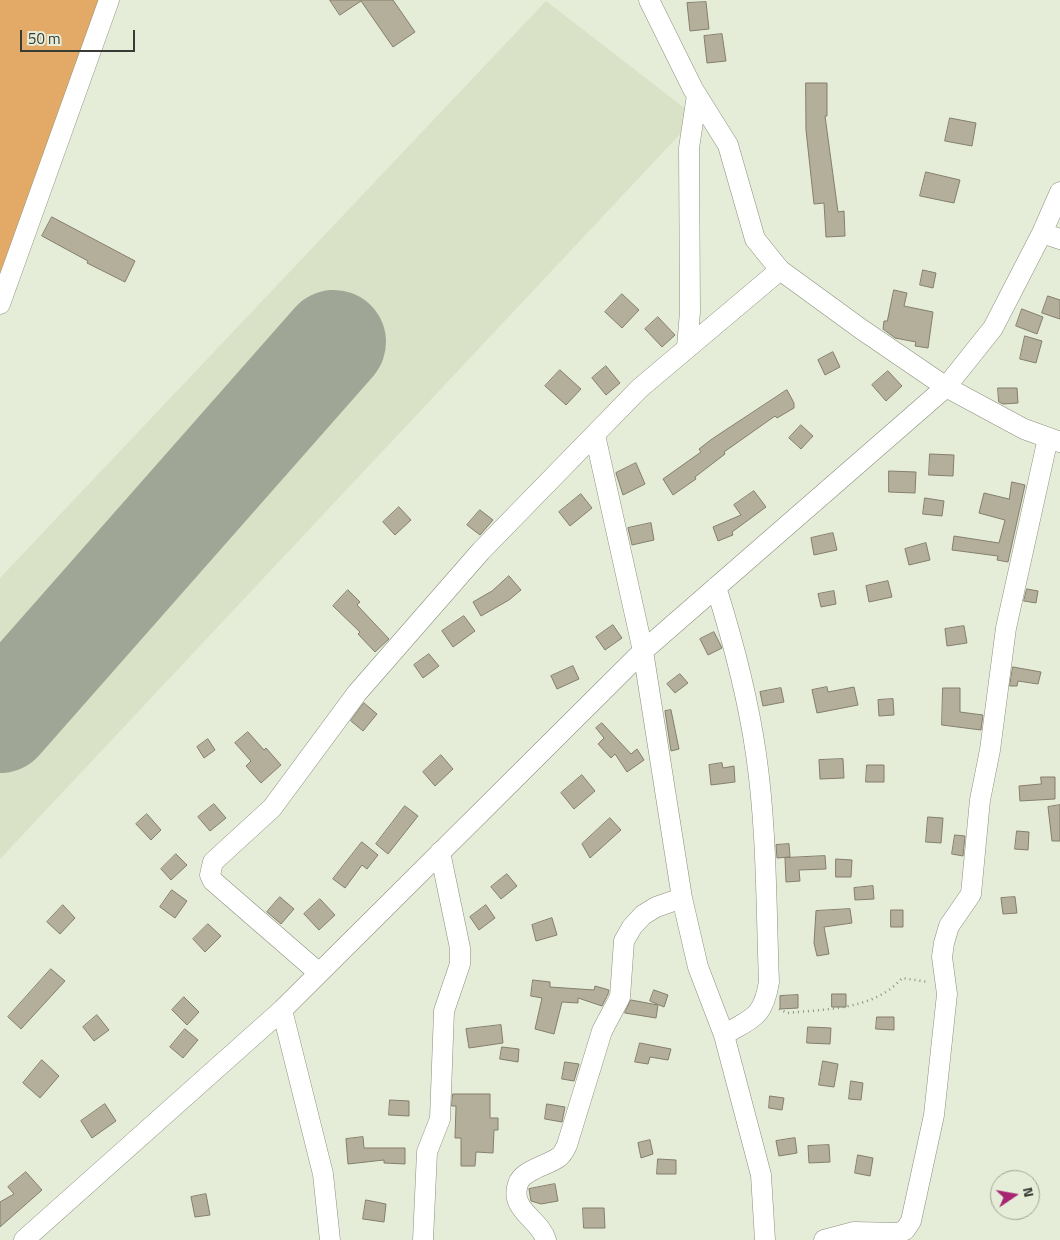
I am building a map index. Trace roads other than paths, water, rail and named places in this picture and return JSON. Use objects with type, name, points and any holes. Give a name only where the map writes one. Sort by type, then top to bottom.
[{"type":"street","points":[[0,304],[109,0]]},
{"type":"street","points":[[650,0],[697,95],[728,145],[755,239],[780,270],[861,329],[946,387],[1024,428],[1054,440],[1006,628],[990,750],[980,800],[971,894],[949,926],[944,944],[942,957],[946,986],[934,1114],[911,1221],[905,1230],[898,1233],[854,1232],[824,1240]]},
{"type":"street","points":[[686,347],[690,303],[689,148],[697,95]]},
{"type":"street","points":[[24,1240],[46,1231],[282,1010],[643,651],[946,387],[993,328],[1051,236],[1060,192]]},
{"type":"street","points":[[319,972],[213,881],[210,875],[213,862],[272,808],[304,762],[357,693],[481,551],[640,388],[686,347],[780,270]]},
{"type":"street","points":[[595,435],[643,651],[682,898],[698,967],[724,1035],[761,1175],[765,1240]]},
{"type":"street","points":[[716,587],[728,623],[756,753],[762,807],[769,982],[766,1000],[759,1013],[724,1035]]},
{"type":"street","points":[[423,1240],[427,1152],[440,1119],[444,1011],[460,964],[460,948],[440,852]]},
{"type":"street","points":[[546,1240],[536,1225],[521,1210],[516,1196],[518,1184],[524,1175],[561,1156],[567,1145],[602,1030],[620,997],[624,941],[632,927],[643,914],[656,907],[682,898]]},
{"type":"street","points":[[282,1010],[324,1174],[330,1240]]}]
